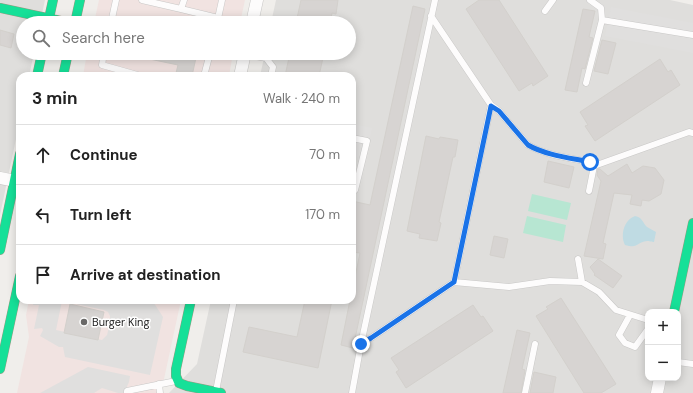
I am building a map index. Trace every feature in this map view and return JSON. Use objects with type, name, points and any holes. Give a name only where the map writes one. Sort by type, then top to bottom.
[{"type":"main road","points":[[50,16],[53,0]]},
{"type":"main road","points":[[77,16],[80,0]]},
{"type":"main road","points":[[0,8],[30,16]]},
{"type":"main road","points":[[38,72],[40,60]]},
{"type":"main road","points":[[64,72],[66,60]]},
{"type":"main road","points":[[0,250],[16,186]]},
{"type":"main road","points":[[675,309],[693,223]]},
{"type":"main road","points":[[0,369],[2,344],[16,291]]},
{"type":"main road","points":[[190,304],[176,369],[176,376],[178,382],[187,386],[218,393]]},
{"type":"street","points":[[254,16],[257,0]]},
{"type":"street","points":[[241,72],[242,60]]},
{"type":"street","points":[[0,178],[16,182]]},
{"type":"street","points":[[657,393],[659,381]]},
{"type":"lane","points":[[113,16],[116,0]]},
{"type":"lane","points":[[142,0],[205,16]]},
{"type":"lane","points":[[181,9],[184,0]]},
{"type":"lane","points":[[219,16],[222,0]]},
{"type":"lane","points":[[352,393],[361,344],[435,0]]},
{"type":"lane","points":[[545,11],[552,0]]},
{"type":"lane","points":[[586,83],[602,20],[601,8],[590,0]]},
{"type":"lane","points":[[431,16],[491,106],[499,111],[528,145],[542,151],[590,162],[594,166]]},
{"type":"lane","points":[[602,20],[693,35]]},
{"type":"lane","points":[[103,60],[102,65],[127,72]]},
{"type":"lane","points":[[205,72],[208,60]]},
{"type":"lane","points":[[268,60],[273,67],[272,72]]},
{"type":"lane","points":[[454,282],[491,106]]},
{"type":"lane","points":[[594,166],[689,132],[693,133]]},
{"type":"lane","points":[[356,139],[367,141],[356,186]]},
{"type":"lane","points":[[589,191],[594,166]]},
{"type":"lane","points":[[578,259],[582,282]]},
{"type":"lane","points":[[361,344],[454,282],[509,287],[550,281],[582,282],[599,292],[616,310],[645,319]]},
{"type":"lane","points":[[218,393],[233,304]]},
{"type":"lane","points":[[630,314],[619,335],[625,343],[635,347],[645,333]]},
{"type":"lane","points":[[525,393],[535,344]]},
{"type":"lane","points":[[681,362],[693,364]]},
{"type":"lane","points":[[127,392],[159,384],[178,382]]},
{"type":"lane","points":[[159,384],[160,393]]},
{"type":"shaded area","points":[[0,0],[45,0],[42,16],[16,16],[16,60],[32,60],[30,72],[16,72],[16,139],[0,215]]},
{"type":"shaded area","points":[[99,0],[245,0],[242,16],[96,16]]},
{"type":"shaded area","points":[[276,0],[670,0],[693,5],[693,393],[169,393],[197,364],[210,304],[356,304],[356,72],[261,72],[263,60],[356,60],[356,16],[273,16]]},
{"type":"shaded area","points":[[611,7],[693,23],[693,53],[605,36]]},
{"type":"shaded area","points":[[86,60],[232,60],[230,72],[84,72]]},
{"type":"shaded area","points":[[356,125],[372,128],[366,159],[356,157]]},
{"type":"shaded area","points":[[28,304],[180,304],[161,393],[17,393],[29,337],[26,315]]},
{"type":"shaded area","points":[[61,304],[56,330],[102,340],[107,335],[110,323],[110,316],[108,312],[76,304],[155,304],[163,317],[150,375],[65,357],[63,347],[59,347],[40,336],[43,330],[42,328],[34,329],[39,305],[33,305]]},
{"type":"shaded area","points":[[88,367],[130,376],[124,393],[118,393],[102,388],[94,393],[40,393]]},
{"type":"green space","points":[[532,194],[571,203],[567,220],[528,211]]},
{"type":"green space","points":[[527,216],[566,225],[563,242],[523,233]]},
{"type":"water","points":[[635,216],[641,219],[647,227],[656,232],[654,242],[647,241],[635,246],[625,245],[623,237],[624,228],[628,221]]},
{"type":"building","points":[[301,0],[338,0],[336,14],[332,13],[331,16],[298,16]]},
{"type":"building","points":[[479,0],[499,0],[548,76],[533,86],[532,83],[519,91],[466,9]]},
{"type":"building","points":[[413,6],[425,9],[353,348],[341,345],[349,304],[356,304],[356,272],[360,253],[356,252],[356,202],[370,205]]},
{"type":"building","points":[[583,9],[595,11],[589,37],[593,38],[585,69],[582,68],[577,92],[565,90]]},
{"type":"building","points":[[0,30],[14,34],[11,48],[0,45]]},
{"type":"building","points":[[602,40],[616,43],[608,74],[594,71]]},
{"type":"building","points":[[660,59],[668,72],[671,70],[680,85],[595,141],[585,126],[588,125],[580,112]]},
{"type":"building","points":[[154,60],[195,60],[193,72],[176,72],[178,65]]},
{"type":"building","points":[[288,60],[322,60],[320,72],[286,72]]},
{"type":"building","points":[[426,136],[439,139],[440,137],[458,140],[439,222],[441,223],[437,241],[419,238],[420,234],[407,231]]},
{"type":"building","points":[[548,161],[574,167],[569,188],[544,182]]},
{"type":"building","points":[[627,164],[632,173],[643,166],[655,168],[664,180],[661,194],[649,201],[642,200],[641,206],[630,204],[632,195],[614,193],[603,243],[606,244],[603,259],[584,256],[601,181],[597,175],[598,169],[608,176]]},
{"type":"building","points":[[494,236],[508,239],[504,258],[490,255]]},
{"type":"building","points":[[598,259],[622,276],[613,288],[594,275],[595,274],[590,267]]},
{"type":"building","points":[[561,298],[616,384],[601,393],[584,393],[536,316],[548,309],[546,307]]},
{"type":"building","name":"Burger King","points":[[70,304],[104,312],[98,340],[64,333]]},
{"type":"building","points":[[304,304],[331,304],[318,368],[243,352],[249,327],[297,337]]},
{"type":"building","points":[[473,305],[481,317],[483,316],[493,331],[406,388],[396,372],[399,370],[391,358]]},
{"type":"building","points":[[517,330],[530,333],[522,369],[525,370],[521,393],[503,393]]},
{"type":"building","points":[[534,372],[556,377],[553,393],[530,393]]},
{"type":"traffic: fast","points":[[50,16],[53,0]]},
{"type":"traffic: fast","points":[[77,16],[80,0]]},
{"type":"traffic: fast","points":[[0,8],[37,16]]},
{"type":"traffic: fast","points":[[38,72],[40,60]]},
{"type":"traffic: fast","points":[[64,72],[66,60]]},
{"type":"traffic: fast","points":[[0,250],[16,173]]},
{"type":"traffic: fast","points":[[675,309],[693,223]]},
{"type":"traffic: fast","points":[[0,369],[16,295]]},
{"type":"traffic: fast","points":[[190,304],[176,369],[176,376],[179,383],[221,393]]},
{"type":"place","name":"Burger King","points":[[84,322]]},
{"type":"route","points":[[361,344],[454,282],[491,106],[499,111],[528,145],[542,151],[590,162]]}]
